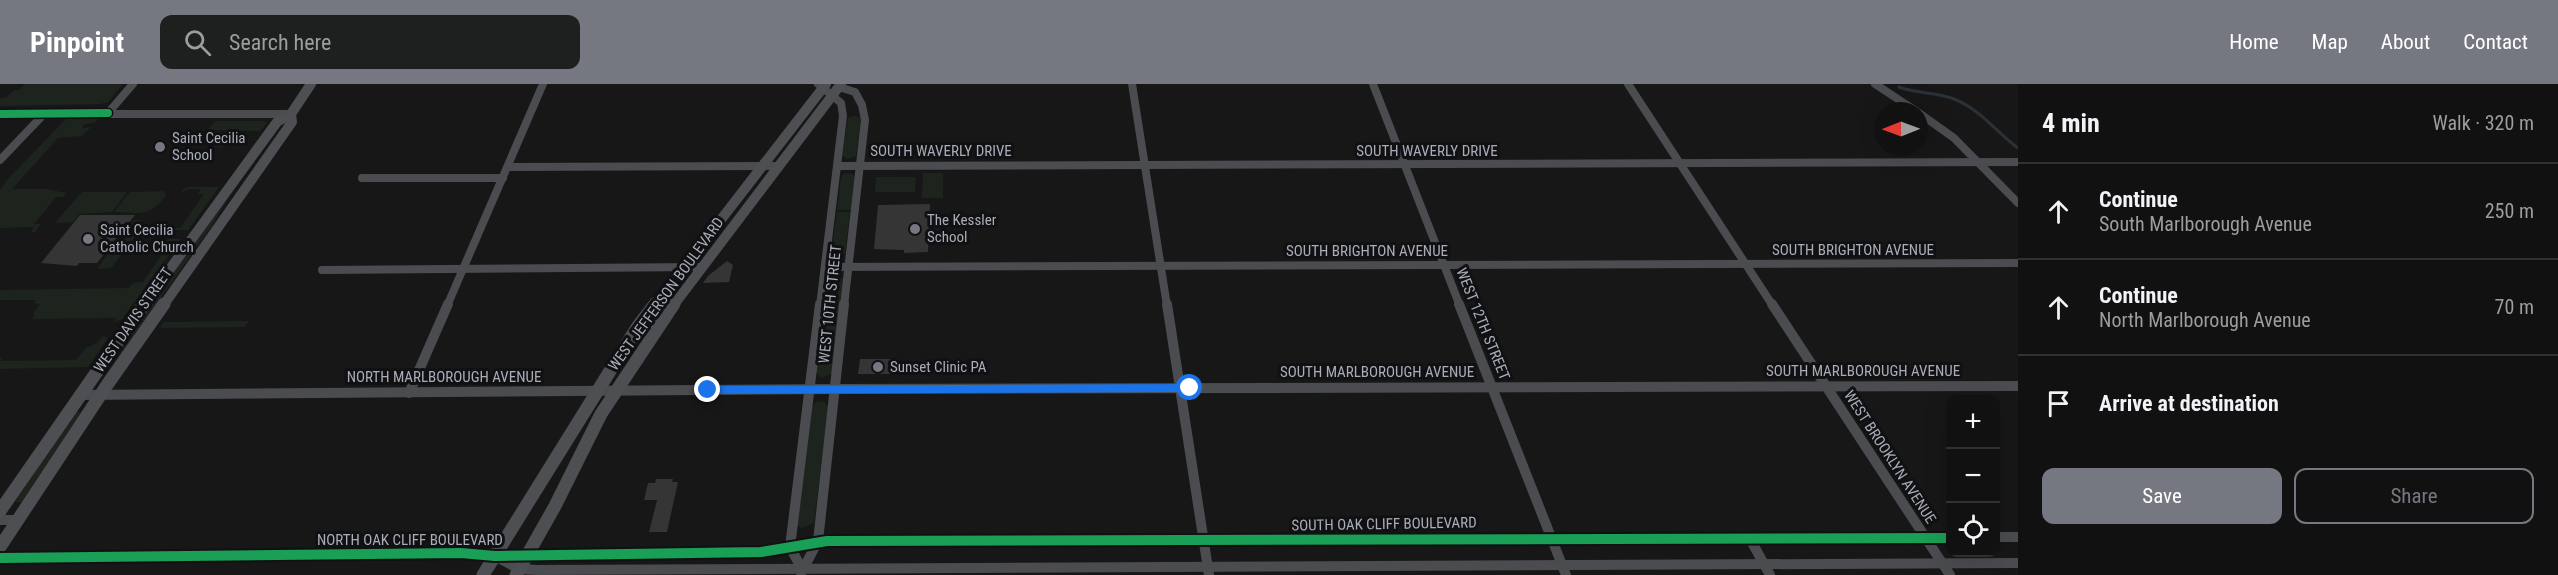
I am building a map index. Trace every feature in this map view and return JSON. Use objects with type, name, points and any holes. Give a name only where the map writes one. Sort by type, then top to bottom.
[{"type":"main road","name":"WEST DAVIS STREET","points":[[0,511],[79,395],[270,132],[277,123],[291,114],[311,84]]},
{"type":"main road","name":"WEST JEFFERSON BOULEVARD","points":[[483,575],[638,326],[761,166],[830,87]]},
{"type":"main road","name":"WEST JEFFERSON BOULEVARD","points":[[518,572],[561,494],[583,443],[616,391],[665,315],[777,166],[830,87]]},
{"type":"main road","name":"WEST DAVIS STREET","points":[[0,548],[100,395],[292,122],[291,114]]},
{"type":"street","points":[[108,113],[133,84]]},
{"type":"street","points":[[409,393],[543,84]]},
{"type":"street","points":[[1132,84],[1208,571]]},
{"type":"street","name":"WEST 12TH STREET","points":[[1373,84],[1564,570]]},
{"type":"street","name":"WEST BROOKLYN AVENUE","points":[[1628,84],[1950,575]]},
{"type":"street","points":[[1875,84],[1903,102]]},
{"type":"street","name":"WEST 10TH STREET","points":[[801,572],[818,541],[865,120],[862,105],[855,92],[830,87]]},
{"type":"street","name":"WEST 10TH STREET","points":[[790,547],[843,107],[830,87]]},
{"type":"street","points":[[0,160],[45,113]]},
{"type":"street","points":[[0,114],[291,114]]},
{"type":"street","points":[[1928,119],[1954,138],[2018,203]]},
{"type":"street","name":"SOUTH WAVERLY DRIVE","points":[[837,166],[2018,162]]},
{"type":"street","points":[[508,166],[777,166]]},
{"type":"street","points":[[362,178],[503,177]]},
{"type":"street","name":"SOUTH BRIGHTON AVENUE","points":[[825,267],[2018,264]]},
{"type":"street","points":[[322,270],[701,267]]},
{"type":"street","name":"SOUTH MARLBOROUGH AVENUE","points":[[808,390],[2018,386]]},
{"type":"street","name":"NORTH MARLBOROUGH AVENUE","points":[[79,395],[808,390]]},
{"type":"street","points":[[0,520],[18,520]]},
{"type":"street","name":"SOUTH OAK CLIFF BOULEVARD","points":[[818,541],[1203,541],[1551,537],[1946,538]]},
{"type":"street","points":[[1749,537],[1770,575]]},
{"type":"street","points":[[2000,537],[2018,537]]},
{"type":"street","name":"NORTH OAK CLIFF BOULEVARD","points":[[0,558],[461,553],[495,556],[761,552],[818,541]]},
{"type":"street","points":[[790,547],[801,572],[1564,570],[1764,564],[2018,563]]},
{"type":"street","name":"NORTH OAK CLIFF BOULEVARD","points":[[495,556],[518,572],[801,572]]},
{"type":"shaded area","points":[[25,84],[123,84],[108,102],[100,104],[0,106],[0,98],[6,98]]},
{"type":"shaded area","points":[[860,117],[861,120],[856,156],[847,159],[842,155],[848,118]]},
{"type":"shaded area","points":[[98,118],[96,122],[83,125],[83,128],[91,127],[82,136],[58,138],[12,189],[47,189],[66,193],[64,197],[56,197],[34,224],[41,224],[35,232],[31,232],[34,227],[0,228],[0,190],[7,180],[66,119]]},
{"type":"shaded area","points":[[215,121],[264,121],[267,123],[260,131],[214,130],[211,134],[246,133],[235,147],[231,146],[233,142],[228,142],[222,147],[213,147],[218,140],[200,139]]},
{"type":"shaded area","points":[[845,173],[855,177],[851,210],[837,210],[841,177]]},
{"type":"shaded area","points":[[923,173],[943,173],[943,198],[922,198]]},
{"type":"shaded area","points":[[876,177],[916,177],[915,192],[875,192]]},
{"type":"shaded area","points":[[219,187],[188,230],[173,230],[181,227],[204,194],[198,194],[201,189],[187,189],[181,194],[183,189]]},
{"type":"shaded area","points":[[163,191],[166,195],[160,203],[148,211],[114,212],[130,192]]},
{"type":"shaded area","points":[[82,192],[127,192],[112,212],[79,214],[73,222],[55,223]]},
{"type":"shaded area","points":[[232,192],[211,227],[103,379],[129,340],[136,324]]},
{"type":"shaded area","points":[[837,212],[850,212],[845,253],[838,258],[831,253]]},
{"type":"shaded area","points":[[134,220],[142,220],[139,225],[141,229],[111,268],[97,269]]},
{"type":"shaded area","points":[[169,239],[181,239],[122,319],[113,322],[116,318],[35,319],[33,321],[34,312],[40,304],[34,303],[36,300],[0,300],[0,290],[129,288],[133,283],[143,282],[170,243],[163,242]]},
{"type":"shaded area","points":[[833,276],[843,279],[832,374],[821,378],[816,373],[828,280]]},
{"type":"shaded area","points":[[249,321],[245,327],[160,328],[164,322]]},
{"type":"shaded area","points":[[103,336],[108,338],[88,367],[0,369],[0,358],[2,358],[1,361],[76,360],[86,348],[97,343]]},
{"type":"shaded area","points":[[817,401],[825,402],[828,408],[814,523],[802,528],[797,525],[811,407]]},
{"type":"shaded area","points":[[75,412],[81,412],[22,502],[15,502]]},
{"type":"building","name":"The Kessler School","points":[[930,204],[928,252],[904,253],[904,250],[874,249],[878,205]]},
{"type":"building","name":"Saint Cecilia Catholic Church","points":[[80,215],[135,215],[97,263],[79,263],[77,266],[41,263]]},
{"type":"building","points":[[727,261],[733,265],[729,282],[703,283],[708,276]]},
{"type":"building","name":"Sunset Clinic PA","points":[[860,359],[898,359],[896,374],[858,374]]},
{"type":"building","points":[[656,479],[673,479],[672,482],[678,482],[667,532],[649,532],[657,500],[644,500],[648,483],[655,483]]},
{"type":"waterway","points":[[1899,87],[1947,97],[1963,103],[2018,148]]},
{"type":"cycle path","points":[[0,114],[108,113]]},
{"type":"cycle path","points":[[0,558],[461,553],[495,556],[761,552],[827,541],[1946,538]]},
{"type":"place","name":"Saint Cecilia School","points":[[160,147]]},
{"type":"place","name":"The Kessler School","points":[[915,229]]},
{"type":"place","name":"Saint Cecilia Catholic Church","points":[[88,239]]},
{"type":"place","name":"Sunset Clinic PA","points":[[878,367]]},
{"type":"route","points":[[708,390],[1190,388]]}]
